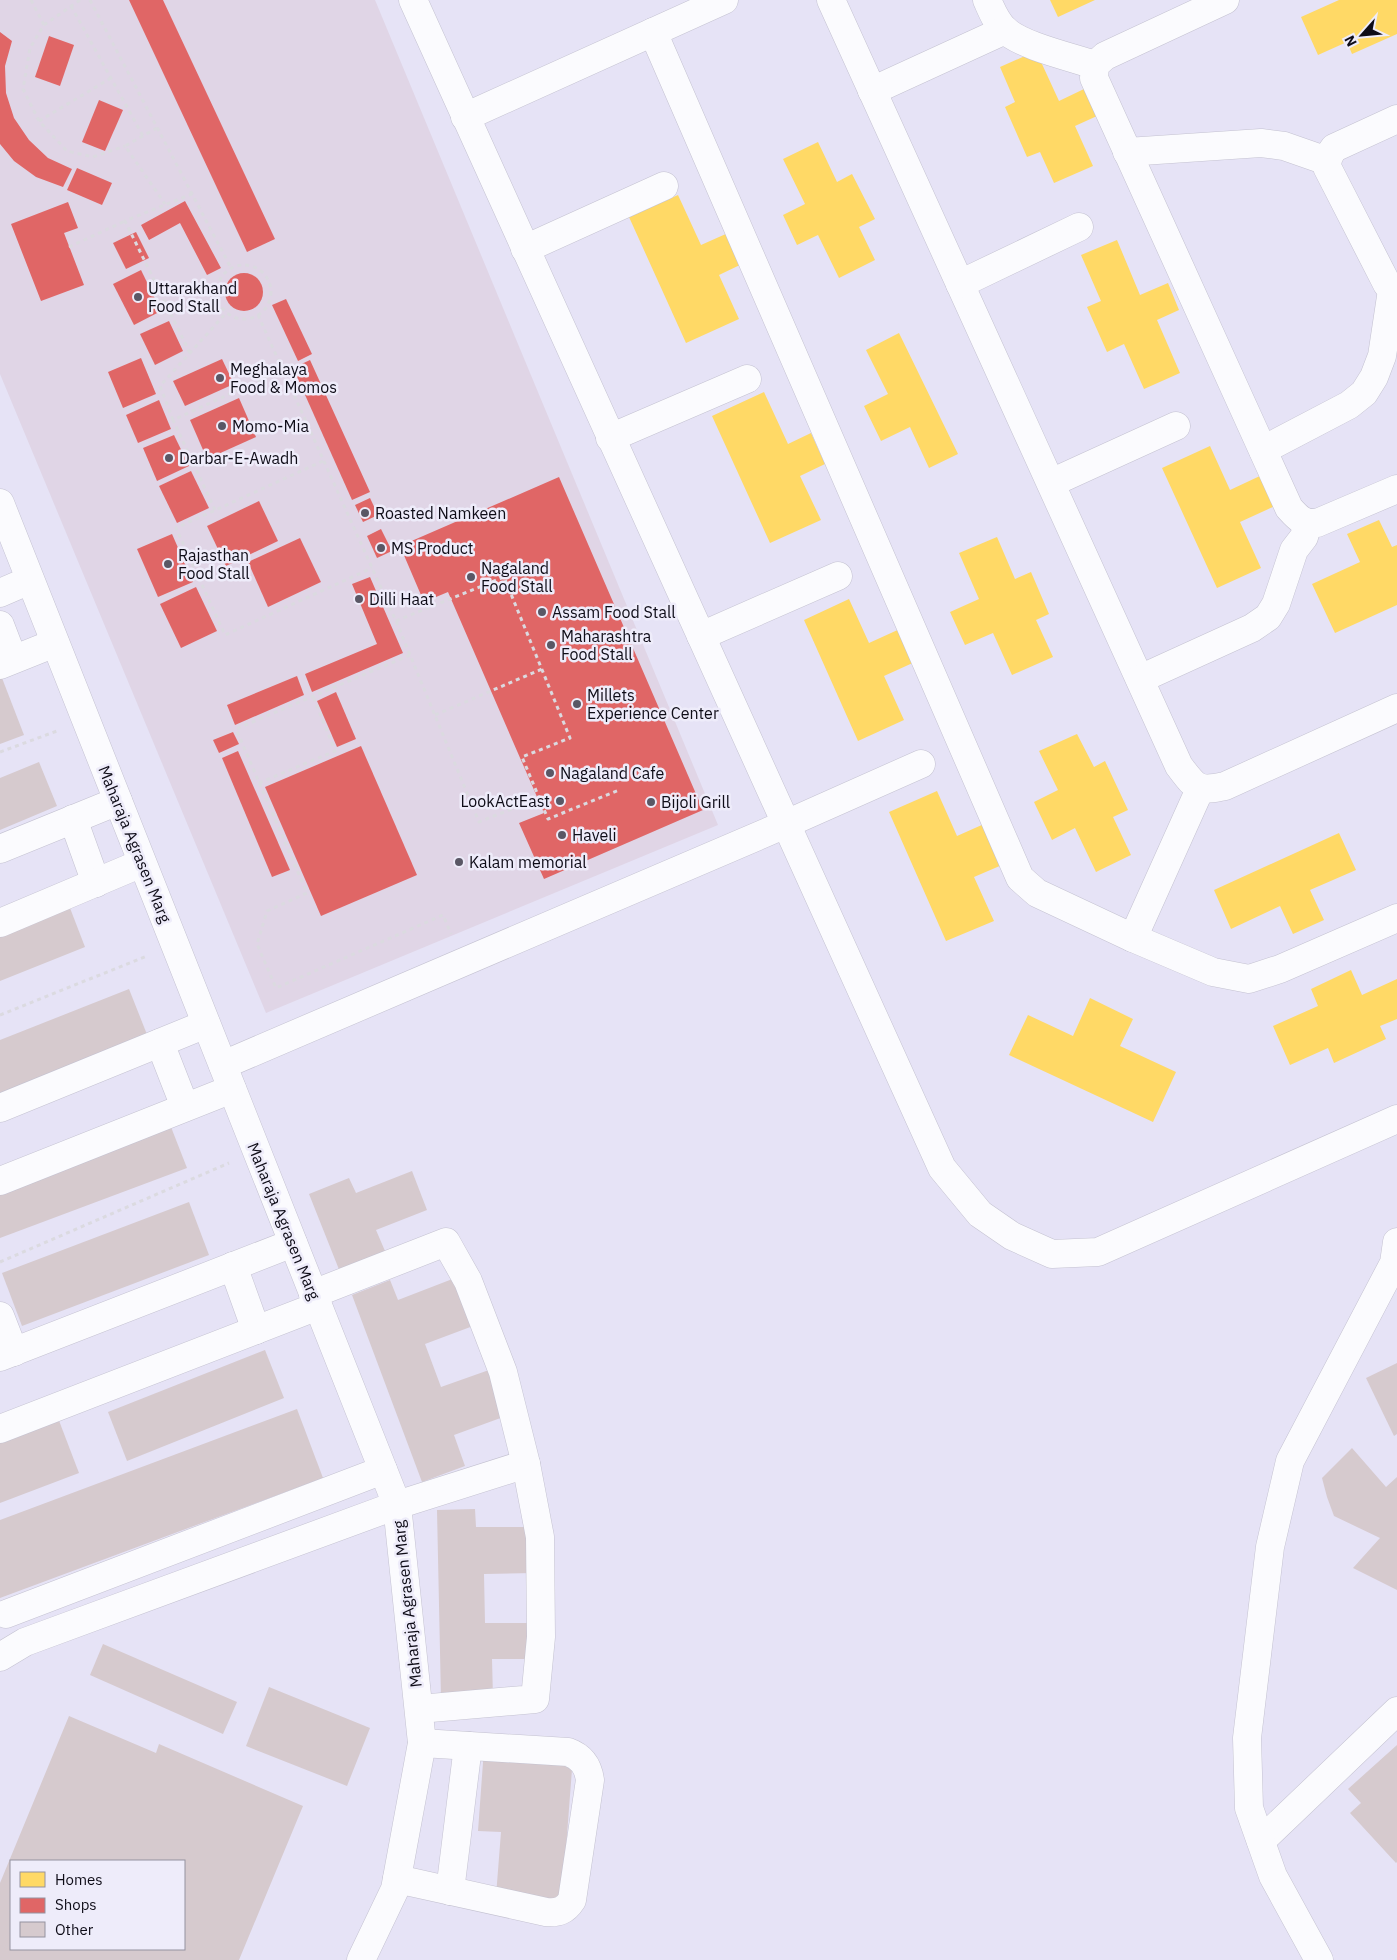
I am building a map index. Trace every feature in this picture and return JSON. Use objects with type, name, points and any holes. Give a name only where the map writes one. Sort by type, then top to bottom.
[{"type":"street","points":[[413,0],[942,1168],[980,1214],[1012,1236],[1052,1254],[1098,1252],[1397,1120]]},
{"type":"street","points":[[831,0],[1140,680],[1180,766],[1189,779],[1200,789],[1225,786],[1397,708]]},
{"type":"street","points":[[987,0],[994,17],[1005,30],[1021,41],[1095,65]]},
{"type":"street","points":[[1225,0],[1105,56],[1095,65],[1094,78],[1289,508],[1299,520],[1308,524],[1326,520],[1397,489]]},
{"type":"street","points":[[465,117],[716,2]]},
{"type":"street","points":[[872,91],[1005,30]]},
{"type":"street","points":[[653,32],[1020,878],[1037,893],[1133,938],[1213,972],[1248,979],[1280,969],[1397,918]]},
{"type":"street","points":[[1263,450],[1349,405],[1364,393],[1374,377],[1382,356],[1394,291],[1328,167],[1327,161],[1334,148],[1397,120]]},
{"type":"street","points":[[1127,152],[1261,144],[1284,146],[1327,161]]},
{"type":"street","points":[[525,249],[664,186]]},
{"type":"street","points":[[960,284],[1080,227]]},
{"type":"street","points":[[610,438],[747,379]]},
{"type":"street","points":[[1051,483],[1176,426]]},
{"type":"street","name":"Maharaja Agrasen Marg","points":[[0,503],[397,1505],[422,1743],[395,1889],[361,1960]]},
{"type":"street","points":[[1140,680],[1252,628],[1268,617],[1276,604],[1294,550],[1304,537],[1308,524]]},
{"type":"street","points":[[701,636],[838,576]]},
{"type":"street","points":[[0,593],[30,580]]},
{"type":"street","points":[[0,625],[6,662],[55,643]]},
{"type":"street","points":[[0,1181],[185,1107],[227,1077],[463,962],[786,824],[921,764]]},
{"type":"street","points":[[1133,938],[1200,789]]},
{"type":"street","points":[[0,849],[118,801]]},
{"type":"street","points":[[73,819],[96,883]]},
{"type":"street","points":[[0,923],[142,863]]},
{"type":"street","points":[[0,1108],[206,1024]]},
{"type":"street","points":[[160,1043],[185,1107]]},
{"type":"street","points":[[0,1429],[256,1330],[316,1300],[446,1242],[468,1281],[503,1372],[526,1464],[540,1537],[541,1638],[535,1699],[418,1709]]},
{"type":"street","points":[[0,1316],[7,1355],[293,1243]]},
{"type":"street","points":[[1319,1960],[1273,1876],[1249,1808],[1247,1738],[1270,1547],[1290,1461],[1396,1258]]},
{"type":"street","points":[[233,1266],[256,1330]]},
{"type":"street","points":[[0,1657],[25,1642],[397,1505],[526,1464]]},
{"type":"street","points":[[6,1614],[383,1470]]},
{"type":"street","points":[[1261,1841],[1397,1711]]},
{"type":"street","points":[[397,1879],[546,1912],[557,1913],[563,1910],[572,1900],[590,1780],[586,1765],[578,1756],[568,1752],[422,1743]]},
{"type":"street","points":[[450,1890],[468,1746]]},
{"type":"path","points":[[31,0],[44,25]]},
{"type":"path","points":[[80,0],[44,25],[30,48],[23,89],[39,121],[67,152],[93,157],[125,146],[157,128]]},
{"type":"path","points":[[90,0],[231,268]]},
{"type":"path","points":[[71,6],[143,136]]},
{"type":"path","points":[[39,121],[111,78]]},
{"type":"path","points":[[125,146],[165,204]]},
{"type":"path","points":[[69,247],[125,221],[192,194]]},
{"type":"path","points":[[125,221],[190,353]]},
{"type":"path","points":[[240,265],[258,268],[265,275],[271,292],[270,301],[265,309],[258,315],[250,318],[242,318],[227,312],[220,304],[217,294],[218,284],[223,274],[231,268],[240,265]]},
{"type":"path","points":[[215,510],[173,420],[160,386],[227,312]]},
{"type":"path","points":[[258,315],[396,622],[479,822],[539,798]]},
{"type":"path","points":[[173,420],[282,370]]},
{"type":"path","points":[[323,461],[176,528],[225,634],[372,568]]},
{"type":"path","points":[[396,622],[504,577],[570,738],[522,758],[548,819],[619,790]]},
{"type":"path","points":[[410,655],[236,729],[307,893],[267,911],[257,944],[276,988],[443,915],[463,962]]},
{"type":"path","points":[[435,715],[542,669]]},
{"type":"path","points":[[259,783],[335,751],[313,696]]},
{"type":"path","points":[[0,752],[64,728]]},
{"type":"path","points":[[0,1015],[155,953]]},
{"type":"path","points":[[0,1262],[234,1160]]},
{"type":"shaded area","name":"Dilli Haat","points":[[0,0],[375,0],[718,825],[266,1013],[0,374]]},
{"type":"building: Homes","points":[[1050,0],[1095,0],[1058,17]]},
{"type":"building: Homes","points":[[1339,0],[1397,0],[1397,34],[1352,54],[1347,42],[1318,55],[1301,17]]},
{"type":"building: Homes","points":[[1036,51],[1059,101],[1084,89],[1097,116],[1075,126],[1093,166],[1054,183],[1040,152],[1027,157],[1005,107],[1015,102],[1000,67]]},
{"type":"building: Homes","points":[[818,142],[837,182],[852,174],[875,219],[859,227],[875,260],[839,278],[818,235],[797,245],[783,215],[805,204],[783,159]]},
{"type":"building: Homes","points":[[678,195],[701,245],[728,233],[742,264],[719,275],[739,319],[686,343],[629,217]]},
{"type":"building: Homes","points":[[1117,240],[1140,295],[1168,283],[1179,310],[1157,320],[1180,373],[1144,389],[1124,344],[1107,352],[1087,307],[1101,301],[1081,255]]},
{"type":"building: Homes","points":[[899,333],[958,454],[929,468],[910,427],[881,441],[864,406],[888,394],[866,350]]},
{"type":"building: Homes","points":[[764,392],[788,444],[811,433],[825,464],[800,476],[821,520],[770,543],[712,416]]},
{"type":"building: Homes","points":[[1210,446],[1230,490],[1262,475],[1275,506],[1240,522],[1261,568],[1217,588],[1162,468]]},
{"type":"building: Homes","points":[[1379,520],[1392,547],[1397,545],[1397,605],[1335,633],[1312,584],[1360,562],[1347,534]]},
{"type":"building: Homes","points":[[997,537],[1015,579],[1031,572],[1049,614],[1036,620],[1053,657],[1012,675],[993,633],[965,645],[950,612],[979,599],[959,553]]},
{"type":"building: Homes","points":[[849,599],[869,643],[902,628],[917,661],[884,676],[904,720],[858,741],[804,620]]},
{"type":"building: Homes","points":[[1077,734],[1094,767],[1105,761],[1128,810],[1113,817],[1131,855],[1096,872],[1075,828],[1052,840],[1034,802],[1058,790],[1039,751]]},
{"type":"building: Homes","points":[[937,791],[957,836],[984,824],[1002,865],[974,877],[994,921],[946,941],[889,812]]},
{"type":"building: Homes","points":[[1339,833],[1356,870],[1310,890],[1324,920],[1293,934],[1280,906],[1231,929],[1214,890]]},
{"type":"building: Homes","points":[[1351,970],[1362,995],[1397,979],[1397,1019],[1380,1026],[1386,1039],[1334,1063],[1328,1048],[1290,1065],[1273,1026],[1318,1006],[1311,989]]},
{"type":"building: Homes","points":[[1090,998],[1133,1019],[1120,1046],[1176,1072],[1153,1122],[1009,1055],[1028,1015],[1073,1036]]},
{"type":"building: Shops","points":[[129,0],[163,0],[275,239],[247,252]]},
{"type":"building: Shops","points":[[0,32],[12,41],[5,66],[6,93],[14,118],[29,140],[48,158],[72,169],[63,187],[36,177],[14,161],[0,144]]},
{"type":"building: Shops","points":[[49,36],[74,45],[60,86],[35,77]]},
{"type":"building: Shops","points":[[99,100],[123,110],[105,151],[82,142]]},
{"type":"building: Shops","points":[[77,168],[112,183],[102,205],[67,190]]},
{"type":"building: Shops","points":[[185,201],[221,268],[207,275],[180,223],[149,240],[141,225]]},
{"type":"building: Shops","points":[[68,202],[78,228],[64,233],[84,285],[41,301],[11,224]]},
{"type":"building: Shops","points":[[136,232],[149,258],[126,269],[113,243]]},
{"type":"building: Shops","points":[[141,270],[161,311],[134,325],[113,284]]},
{"type":"building: Shops","points":[[244,273],[257,279],[263,292],[257,305],[244,311],[231,305],[225,292],[231,279]]},
{"type":"building: Shops","points":[[286,299],[312,354],[298,361],[272,305]]},
{"type":"building: Shops","points":[[169,321],[183,351],[155,365],[140,334]]},
{"type":"building: Shops","points":[[141,358],[156,394],[123,408],[108,372]]},
{"type":"building: Shops","points":[[222,359],[234,384],[185,406],[173,381]]},
{"type":"building: Shops","points":[[310,360],[370,492],[352,500],[293,368]]},
{"type":"building: Shops","points":[[239,398],[256,437],[207,459],[190,420]]},
{"type":"building: Shops","points":[[159,400],[171,429],[138,443],[126,415]]},
{"type":"building: Shops","points":[[174,435],[189,466],[157,481],[143,448]]},
{"type":"building: Shops","points":[[191,471],[209,508],[177,523],[159,486]]},
{"type":"building: Shops","points":[[559,477],[703,810],[544,879],[519,823],[544,813],[448,592],[424,602],[400,546]]},
{"type":"building: Shops","points":[[370,498],[378,515],[363,522],[355,505]]},
{"type":"building: Shops","points":[[259,501],[278,541],[226,566],[207,526]]},
{"type":"building: Shops","points":[[381,529],[392,551],[377,558],[367,536]]},
{"type":"building: Shops","points":[[172,534],[193,582],[158,597],[137,549]]},
{"type":"building: Shops","points":[[300,538],[321,582],[268,607],[248,562]]},
{"type":"building: Shops","points":[[370,577],[403,653],[312,692],[305,674],[377,644],[352,584]]},
{"type":"building: Shops","points":[[196,587],[217,631],[181,648],[160,604]]},
{"type":"building: Shops","points":[[297,676],[304,695],[235,725],[227,705]]},
{"type":"building: Shops","points":[[336,692],[356,739],[337,747],[317,701]]},
{"type":"building: Shops","points":[[233,732],[239,744],[219,753],[213,740]]},
{"type":"building: Shops","points":[[361,746],[417,875],[321,916],[265,787]]},
{"type":"building: Shops","points":[[238,751],[290,870],[272,877],[222,758]]},
{"type":"building: Other","points":[[2,678],[24,735],[0,744],[0,679]]},
{"type":"building: Other","points":[[39,762],[57,806],[0,830],[0,778]]},
{"type":"building: Other","points":[[70,908],[85,947],[0,981],[0,935]]},
{"type":"building: Other","points":[[129,989],[148,1037],[0,1095],[0,1040]]},
{"type":"building: Other","points":[[171,1127],[187,1168],[0,1238],[0,1191]]},
{"type":"building: Other","points":[[412,1171],[427,1210],[376,1230],[388,1258],[342,1277],[309,1194],[349,1178],[356,1193]]},
{"type":"building: Other","points":[[189,1202],[209,1255],[22,1326],[2,1273]]},
{"type":"building: Other","points":[[455,1278],[473,1326],[425,1344],[441,1387],[489,1370],[506,1416],[454,1435],[465,1466],[422,1482],[352,1295],[390,1280],[398,1300]]},
{"type":"building: Other","points":[[265,1350],[284,1398],[127,1461],[108,1412]]},
{"type":"building: Other","points":[[1397,1363],[1397,1434],[1394,1436],[1366,1378]]},
{"type":"building: Other","points":[[297,1409],[323,1478],[0,1598],[0,1520]]},
{"type":"building: Other","points":[[58,1418],[79,1473],[0,1503],[0,1440]]},
{"type":"building: Other","points":[[1352,1448],[1386,1487],[1397,1477],[1397,1590],[1353,1568],[1380,1538],[1334,1516],[1327,1497],[1322,1478]]},
{"type":"building: Other","points":[[475,1509],[476,1527],[534,1527],[535,1573],[484,1574],[485,1623],[536,1623],[536,1659],[492,1659],[493,1698],[441,1699],[437,1510]]},
{"type":"building: Other","points":[[103,1644],[237,1702],[223,1734],[90,1675]]},
{"type":"building: Other","points":[[269,1687],[370,1728],[347,1786],[246,1746]]},
{"type":"building: Other","points":[[69,1716],[156,1753],[159,1744],[303,1806],[239,1960],[0,1960],[0,1883]]},
{"type":"building: Other","points":[[1397,1745],[1396,1863],[1350,1813],[1361,1803],[1348,1789]]},
{"type":"building: Other","points":[[484,1749],[573,1756],[562,1901],[496,1896],[501,1832],[478,1831]]},
{"type":"place","name":"Uttarakhand Food Stall","points":[[138,297]]},
{"type":"place","name":"Meghalaya Food & Momos","points":[[220,378]]},
{"type":"place","name":"Momo-Mia","points":[[222,426]]},
{"type":"place","name":"Darbar-E-Awadh","points":[[169,458]]},
{"type":"place","name":"Roasted Namkeen","points":[[365,513]]},
{"type":"place","name":"MS Product","points":[[381,548]]},
{"type":"place","name":"Rajasthan Food Stall","points":[[168,564]]},
{"type":"place","name":"Nagaland Food Stall","points":[[471,577]]},
{"type":"place","name":"Dilli Haat","points":[[359,599]]},
{"type":"place","name":"Assam Food Stall","points":[[542,612]]},
{"type":"place","name":"Maharashtra Food Stall","points":[[551,645]]},
{"type":"place","name":"Millets Experience Center","points":[[577,704]]},
{"type":"place","name":"Nagaland Cafe","points":[[550,773]]},
{"type":"place","name":"LookActEast","points":[[560,801]]},
{"type":"place","name":"Bijoli Grill","points":[[651,802]]},
{"type":"place","name":"Haveli","points":[[562,835]]},
{"type":"place","name":"Kalam memorial","points":[[459,862]]}]
